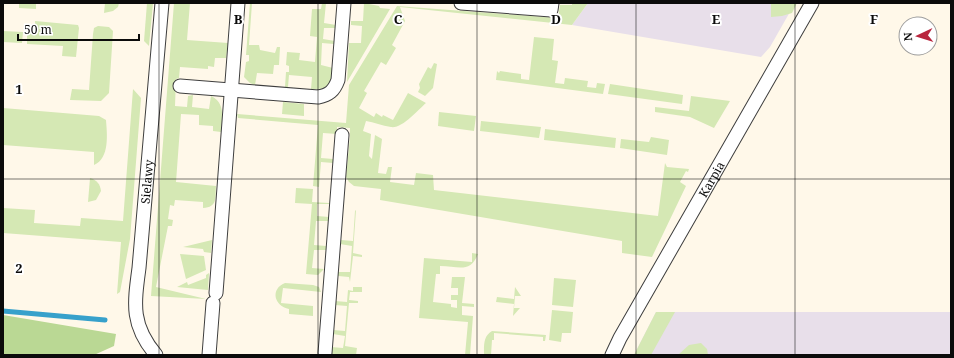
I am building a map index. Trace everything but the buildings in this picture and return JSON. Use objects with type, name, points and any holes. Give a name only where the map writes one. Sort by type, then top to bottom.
[{"type":"street","name":"Sielawy","points":[[156,355],[146,343],[139,328],[135,312],[135,294],[139,268],[162,3]]},
{"type":"street","points":[[209,355],[238,3]]},
{"type":"street","points":[[180,86],[318,96],[331,93],[336,88],[338,80],[344,3]]},
{"type":"street","points":[[462,3],[551,10],[552,3]]},
{"type":"street","name":"Karpia","points":[[612,355],[624,331],[812,3]]},
{"type":"street","points":[[325,353],[342,135]]},
{"type":"shaded area","points":[[588,3],[795,3],[770,47],[761,57],[572,25]]},
{"type":"shaded area","points":[[656,312],[951,312],[951,355],[634,355]]},
{"type":"green space","points":[[19,3],[36,3],[36,9],[19,8]]},
{"type":"green space","points":[[105,3],[119,3],[118,7],[113,11],[104,13]]},
{"type":"green space","points":[[147,3],[153,3],[149,46],[144,41]]},
{"type":"green space","points":[[174,3],[190,3],[187,40],[228,43],[226,58],[215,58],[214,67],[208,66],[208,69],[180,67],[179,78],[176,79],[175,106],[187,107],[188,96],[193,95],[192,107],[209,109],[211,96],[216,99],[221,107],[221,132],[213,131],[213,126],[199,125],[199,115],[181,114],[176,182],[216,186],[215,201],[211,206],[203,208],[203,202],[175,200],[174,206],[170,205],[168,219],[173,220],[172,226],[168,226],[156,287],[206,299],[151,296]]},
{"type":"green space","points":[[250,3],[252,3],[249,45],[259,45],[260,50],[275,53],[277,47],[280,47],[279,65],[274,65],[273,74],[257,73],[255,85],[250,83],[244,77],[246,62],[249,61],[249,55],[246,55]]},
{"type":"green space","points":[[322,3],[326,3],[324,23],[336,25],[335,28],[324,28],[323,39],[335,41],[334,44],[322,43],[321,65],[333,68],[330,82],[326,87],[311,89],[312,77],[289,75],[288,87],[285,87],[286,72],[289,72],[289,66],[286,65],[287,52],[300,53],[299,60],[315,62],[317,37],[310,36],[312,9],[321,9]]},
{"type":"green space","points":[[364,3],[379,6],[380,8],[390,9],[347,82],[349,43],[361,43],[362,26],[351,25],[351,21],[363,21]]},
{"type":"green space","points":[[572,3],[588,3],[572,25],[400,7],[405,21],[392,45],[396,48],[386,65],[381,62],[364,91],[367,93],[359,108],[374,117],[376,113],[382,117],[383,115],[393,120],[408,93],[426,103],[405,122],[395,127],[366,121],[363,131],[371,134],[369,156],[372,159],[375,135],[382,139],[378,173],[386,174],[388,167],[392,167],[390,182],[414,185],[416,173],[433,175],[434,190],[658,216],[665,163],[667,167],[689,169],[688,172],[686,171],[680,182],[686,186],[652,257],[622,253],[622,241],[380,200],[381,189],[354,186],[346,177],[350,128],[337,127],[337,134],[323,133],[321,158],[333,159],[333,163],[321,162],[319,187],[313,186],[318,125],[238,118],[237,114],[346,123],[349,85],[397,6],[558,18],[560,5],[572,5]]},
{"type":"green space","points":[[771,3],[797,3],[792,13],[771,17]]},
{"type":"green space","points":[[35,21],[78,25],[76,57],[62,56],[63,46],[27,44],[27,33],[35,33]]},
{"type":"green space","points":[[98,26],[109,27],[113,31],[109,93],[101,101],[70,100],[72,89],[89,90],[93,34],[94,28]]},
{"type":"green space","points":[[3,31],[23,32],[22,43],[3,42]]},
{"type":"green space","points":[[534,37],[554,39],[552,60],[558,61],[555,83],[564,84],[565,78],[588,81],[587,87],[596,88],[597,83],[605,84],[603,94],[496,80],[497,71],[499,73],[500,71],[521,74],[521,79],[529,80]]},
{"type":"green space","points":[[434,63],[437,64],[433,88],[425,96],[418,92],[420,88],[419,84],[428,67],[431,69]]},
{"type":"green space","points":[[610,84],[683,95],[682,104],[608,94]]},
{"type":"green space","points":[[133,89],[141,98],[130,239],[120,292],[117,294],[121,242],[3,233],[3,208],[35,210],[34,223],[80,226],[81,218],[123,221]]},
{"type":"green space","points":[[691,96],[730,101],[714,128],[690,117],[655,112],[655,107],[689,111]]},
{"type":"green space","points":[[283,102],[304,104],[304,116],[282,114]]},
{"type":"green space","points":[[3,108],[99,116],[106,120],[106,145],[103,157],[94,165],[94,152],[3,145]]},
{"type":"green space","points":[[439,112],[476,116],[474,131],[438,126]]},
{"type":"green space","points":[[481,121],[541,127],[539,138],[480,131]]},
{"type":"green space","points":[[545,129],[616,138],[615,148],[544,140]]},
{"type":"green space","points":[[651,137],[669,140],[667,155],[620,148],[621,139],[649,142]]},
{"type":"green space","points":[[90,178],[98,183],[101,191],[96,200],[88,202]]},
{"type":"green space","points":[[296,188],[313,189],[312,202],[329,203],[317,204],[317,216],[329,217],[328,221],[316,221],[314,245],[326,246],[326,250],[314,250],[312,268],[324,269],[318,275],[306,274],[312,204],[295,203]]},
{"type":"green space","points":[[356,210],[353,253],[362,255],[362,257],[353,256],[350,282],[349,277],[338,276],[338,272],[350,272],[352,246],[340,244],[341,240],[353,241]]},
{"type":"green space","points":[[212,240],[211,253],[204,252],[203,249],[183,247]]},
{"type":"green space","points":[[472,253],[478,254],[475,260],[467,267],[440,266],[440,274],[436,274],[433,302],[451,304],[451,307],[457,308],[457,300],[451,300],[451,295],[458,295],[458,288],[451,288],[452,277],[465,277],[462,303],[474,304],[474,307],[462,306],[462,315],[473,316],[470,355],[465,355],[468,322],[419,318],[424,258],[472,262]]},
{"type":"green space","points":[[180,254],[204,256],[206,270],[186,279]]},
{"type":"green space","points":[[209,273],[208,290],[177,287],[187,282],[188,285],[206,278],[206,275]]},
{"type":"green space","points":[[554,278],[576,280],[573,307],[552,305]]},
{"type":"green space","points":[[285,283],[313,285],[319,287],[321,292],[283,288],[281,303],[313,306],[313,316],[289,314],[289,309],[280,305],[277,301],[276,293],[277,289]]},
{"type":"green space","points":[[353,287],[362,287],[362,292],[350,292],[349,300],[358,301],[358,303],[349,303],[345,346],[357,348],[356,355],[332,355],[331,347],[343,348],[345,336],[333,334],[333,330],[345,331],[347,306],[335,305],[335,301],[347,302],[348,290],[353,291]]},
{"type":"green space","points":[[515,287],[521,296],[515,296],[514,308],[520,308],[513,316],[514,304],[496,302],[497,297],[514,299]]},
{"type":"green space","points":[[552,310],[573,312],[571,333],[562,333],[561,342],[549,340]]},
{"type":"green space","points":[[656,312],[675,312],[651,355],[634,355]]},
{"type":"green space","points":[[3,315],[116,334],[114,346],[94,355],[3,355]]},
{"type":"green space","points":[[492,331],[546,335],[545,341],[543,341],[543,337],[494,333],[491,355],[484,355],[486,338]]},
{"type":"green space","points":[[701,343],[707,349],[708,355],[679,354],[689,345]]},
{"type":"waterway","points":[[3,311],[105,320]]}]
